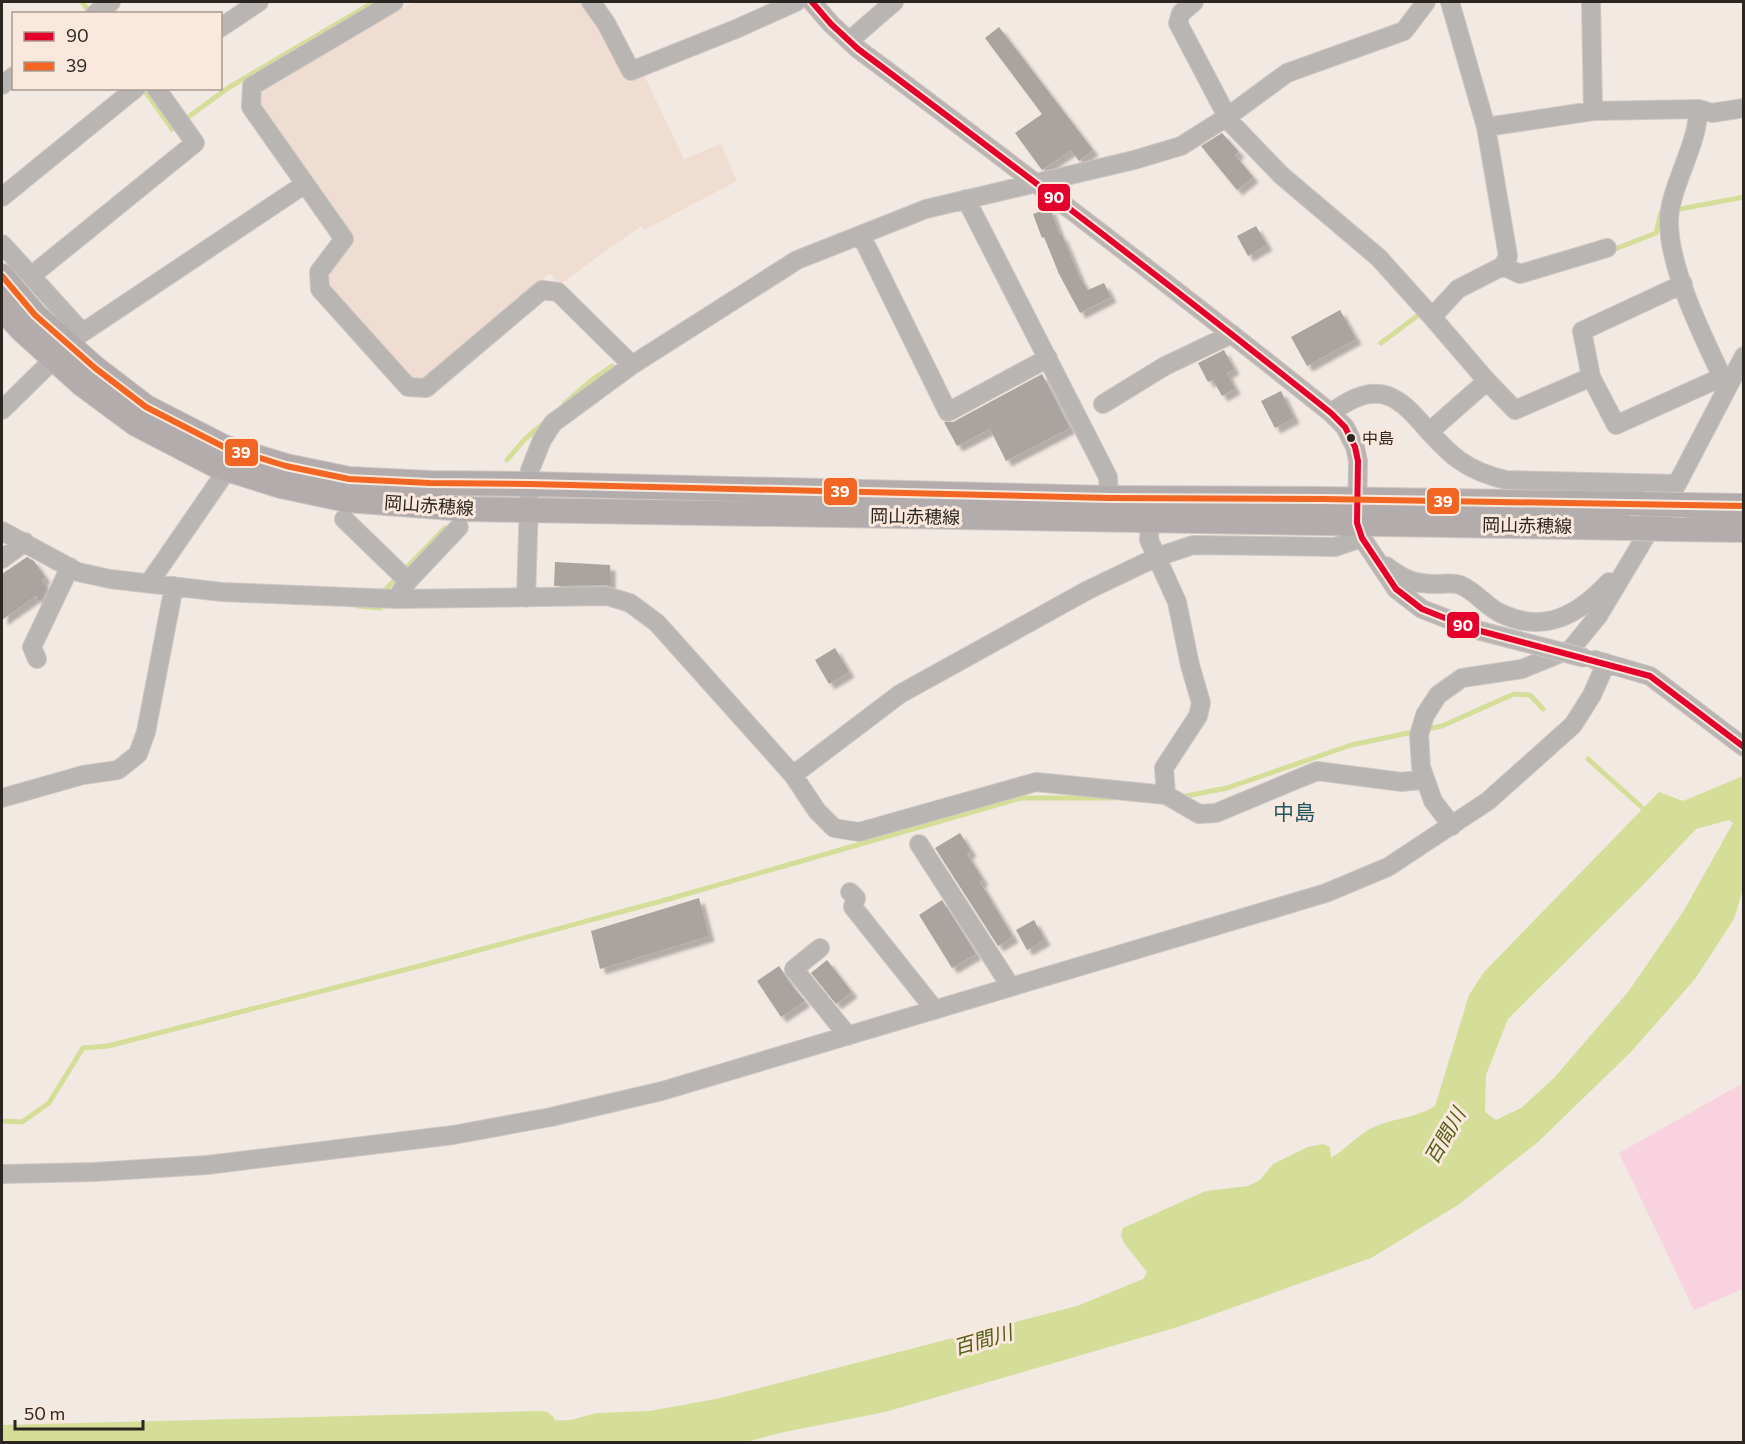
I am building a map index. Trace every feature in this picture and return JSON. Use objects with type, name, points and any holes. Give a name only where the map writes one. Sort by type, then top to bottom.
[{"type":"main road","name":"岡山赤穂線","points":[[2,276],[35,315],[95,368],[146,407],[224,447],[286,466],[349,479],[430,483],[1109,498],[1359,520],[1643,504],[1681,494],[1743,506]]},
{"type":"main road","name":"岡山赤穂線","points":[[2,308],[21,329],[68,345]]},
{"type":"main road","name":"岡山赤穂線","points":[[68,345],[82,384],[136,424],[228,470],[281,486],[347,500],[465,509],[1150,521],[1359,520],[1741,530]]},
{"type":"street","points":[[222,27],[259,2]]},
{"type":"street","points":[[394,2],[252,86],[251,107],[344,239],[319,272],[320,289],[408,387],[426,388],[542,290],[558,292],[632,365]]},
{"type":"street","points":[[591,2],[606,23],[631,71],[796,2]]},
{"type":"street","points":[[812,2],[849,41],[1232,334],[1331,413],[1345,427],[1355,447],[1358,462],[1359,520],[1375,558],[1396,589],[1422,609],[1473,629],[1650,676],[1743,747]]},
{"type":"street","points":[[849,41],[894,2]]},
{"type":"street","points":[[1194,2],[1181,13],[1178,23],[1230,122],[1281,175],[1379,258],[1515,410],[1591,377]]},
{"type":"street","points":[[526,598],[529,484],[534,457],[553,423],[632,365],[797,260],[926,209],[1134,160],[1180,146],[1227,117],[1287,73],[1404,31],[1426,2]]},
{"type":"street","points":[[1432,317],[1458,289],[1503,266],[1508,256],[1486,127],[1450,2]]},
{"type":"street","points":[[1591,2],[1593,111]]},
{"type":"street","points":[[2,197],[134,90]]},
{"type":"street","points":[[31,276],[195,143],[157,90]]},
{"type":"street","points":[[1486,127],[1593,111],[1699,109],[1712,113],[1743,108]]},
{"type":"street","points":[[1699,109],[1694,136],[1675,192],[1669,223],[1676,264],[1683,284],[1707,347],[1725,382]]},
{"type":"street","points":[[2,410],[68,345],[305,184]]},
{"type":"street","points":[[966,199],[1108,477],[1109,498]]},
{"type":"street","points":[[861,235],[948,411],[1048,358]]},
{"type":"street","points":[[2,244],[31,276],[68,345]]},
{"type":"street","points":[[1503,266],[1520,274],[1607,248]]},
{"type":"street","points":[[1683,284],[1582,331],[1591,377],[1616,425],[1725,382]]},
{"type":"street","points":[[1103,404],[1165,366],[1232,334]]},
{"type":"street","points":[[1375,558],[1404,580],[1422,584],[1458,583],[1471,590],[1500,614],[1537,622],[1557,620],[1592,601],[1630,560],[1681,494],[1725,382],[1743,356]]},
{"type":"street","points":[[1429,432],[1487,381]]},
{"type":"street","points":[[1331,413],[1340,406],[1373,392],[1390,396],[1406,407],[1458,460],[1486,475],[1506,480],[1681,494]]},
{"type":"street","points":[[149,583],[228,470]]},
{"type":"street","points":[[344,519],[403,576]]},
{"type":"street","points":[[793,775],[900,694],[1088,590],[1157,557],[1193,545],[1335,547],[1359,520]]},
{"type":"street","points":[[1150,521],[1149,540],[1177,602],[1190,665],[1201,703],[1198,716],[1164,768],[1166,795]]},
{"type":"street","points":[[387,599],[403,576],[459,526]]},
{"type":"street","points":[[2,531],[78,572],[110,579],[222,592],[387,599],[607,597],[630,603],[657,623],[793,775],[817,811],[834,828],[859,832],[1036,782],[1166,795],[1199,814],[1216,813],[1317,771],[1402,782],[1423,773]]},
{"type":"street","points":[[2,559],[25,542]]},
{"type":"street","points":[[1452,826],[1433,801],[1423,773],[1419,735],[1425,715],[1438,694],[1462,678],[1522,669],[1571,650],[1598,616],[1630,560]]},
{"type":"street","points":[[37,659],[32,647],[70,567]]},
{"type":"street","points":[[2,798],[83,775],[118,770],[138,754],[146,732],[174,586]]},
{"type":"street","points":[[2,1174],[94,1172],[207,1165],[453,1135],[551,1117],[662,1091],[1326,893],[1388,867],[1488,801],[1573,725],[1592,695],[1605,663]]},
{"type":"street","points":[[919,844],[1011,987]]},
{"type":"street","points":[[850,892],[856,898],[853,907],[935,1010]]},
{"type":"street","points":[[820,948],[794,969],[848,1036]]},
{"type":"shaded area","points":[[413,2],[580,2],[600,29],[627,82],[644,75],[684,159],[721,144],[737,181],[644,230],[641,226],[560,284],[550,273],[422,381],[411,378],[328,287],[327,274],[354,237],[258,102],[263,89]]},
{"type":"shaded area","points":[[1743,1083],[1743,1289],[1694,1310],[1619,1153]]},
{"type":"water","points":[[1743,776],[1743,889],[1734,919],[1695,979],[1631,1052],[1538,1142],[1458,1205],[1371,1258],[1178,1327],[885,1412],[746,1442],[487,1442],[499,1438],[503,1422],[571,1420],[596,1413],[649,1411],[716,1399],[1077,1306],[1143,1279],[1147,1272],[1124,1243],[1121,1235],[1123,1228],[1206,1191],[1248,1186],[1260,1180],[1273,1164],[1308,1147],[1323,1144],[1330,1147],[1331,1158],[1376,1126],[1419,1114],[1435,1106],[1469,995],[1484,972],[1659,792],[1683,801]],"holes":[[[1729,820],[1733,823],[1683,912],[1628,992],[1554,1078],[1521,1108],[1496,1120],[1485,1112],[1486,1075],[1508,1019],[1696,829]]]},
{"type":"building","points":[[999,27],[1093,150],[1079,161],[1071,150],[1042,170],[1015,133],[1042,114],[985,38]]},
{"type":"building","points":[[1222,133],[1239,152],[1235,155],[1253,177],[1237,190],[1201,146]]},
{"type":"building","points":[[1050,208],[1060,235],[1088,290],[1104,283],[1111,297],[1080,313],[1059,274],[1033,214]]},
{"type":"building","points":[[1256,226],[1267,245],[1248,256],[1237,236]]},
{"type":"building","points":[[1340,310],[1356,339],[1307,366],[1291,337]]},
{"type":"building","points":[[1224,350],[1234,369],[1227,373],[1235,389],[1222,396],[1213,380],[1208,382],[1198,363]]},
{"type":"building","points":[[1042,374],[1070,428],[1006,461],[990,429],[957,446],[944,422],[953,422]]},
{"type":"building","points":[[1281,391],[1294,418],[1275,428],[1261,401]]},
{"type":"building","points":[[27,557],[34,561],[45,577],[42,581],[47,588],[42,599],[39,601],[36,596],[2,620],[2,574]]},
{"type":"building","points":[[555,562],[610,565],[610,585],[554,586]]},
{"type":"building","points":[[835,648],[849,672],[829,684],[815,660]]},
{"type":"building","points":[[960,833],[971,851],[967,854],[983,880],[980,882],[1013,937],[998,946],[935,848]]},
{"type":"building","points":[[699,898],[709,936],[600,969],[591,931]]},
{"type":"building","points":[[942,900],[976,954],[952,968],[919,915]]},
{"type":"building","points":[[1034,920],[1045,940],[1027,950],[1016,930]]},
{"type":"building","points":[[827,960],[852,992],[836,1004],[811,973]]},
{"type":"building","points":[[779,966],[805,1001],[781,1017],[757,981]]},
{"type":"waterway","points":[[82,2],[90,12]]},
{"type":"waterway","points":[[144,90],[172,129],[228,88],[374,2]]},
{"type":"waterway","points":[[1675,210],[1744,197]]},
{"type":"waterway","points":[[1610,251],[1656,233],[1661,212],[1665,212]]},
{"type":"waterway","points":[[1381,343],[1417,316]]},
{"type":"waterway","points":[[564,404],[612,366]]},
{"type":"waterway","points":[[507,460],[524,440],[546,421]]},
{"type":"waterway","points":[[358,606],[380,608],[385,590],[445,528]]},
{"type":"waterway","points":[[1181,797],[1227,788],[1351,745],[1442,726],[1514,694],[1530,695],[1543,709]]},
{"type":"waterway","points":[[1588,759],[1647,812]]},
{"type":"waterway","points":[[2,1121],[22,1122],[49,1103],[83,1048],[108,1046],[427,964],[669,899],[1021,798],[1115,798]]},
{"type":"waterway","name":"百間川","points":[[2,1440],[541,1426]]},
{"type":"transit line","name":"90","points":[[812,2],[831,24],[858,49],[1155,274],[1331,413],[1345,427],[1355,447],[1358,461],[1357,523],[1362,538],[1396,589],[1422,609],[1473,629],[1650,676],[1744,747]]},
{"type":"transit line","name":"39","points":[[2,276],[35,315],[95,368],[146,407],[224,447],[286,466],[349,479],[430,483],[1109,498],[1744,506]]},
{"type":"place","name":"中島","points":[[1351,438]]},
{"type":"district","name":"中島","points":[[1294,813]]}]
